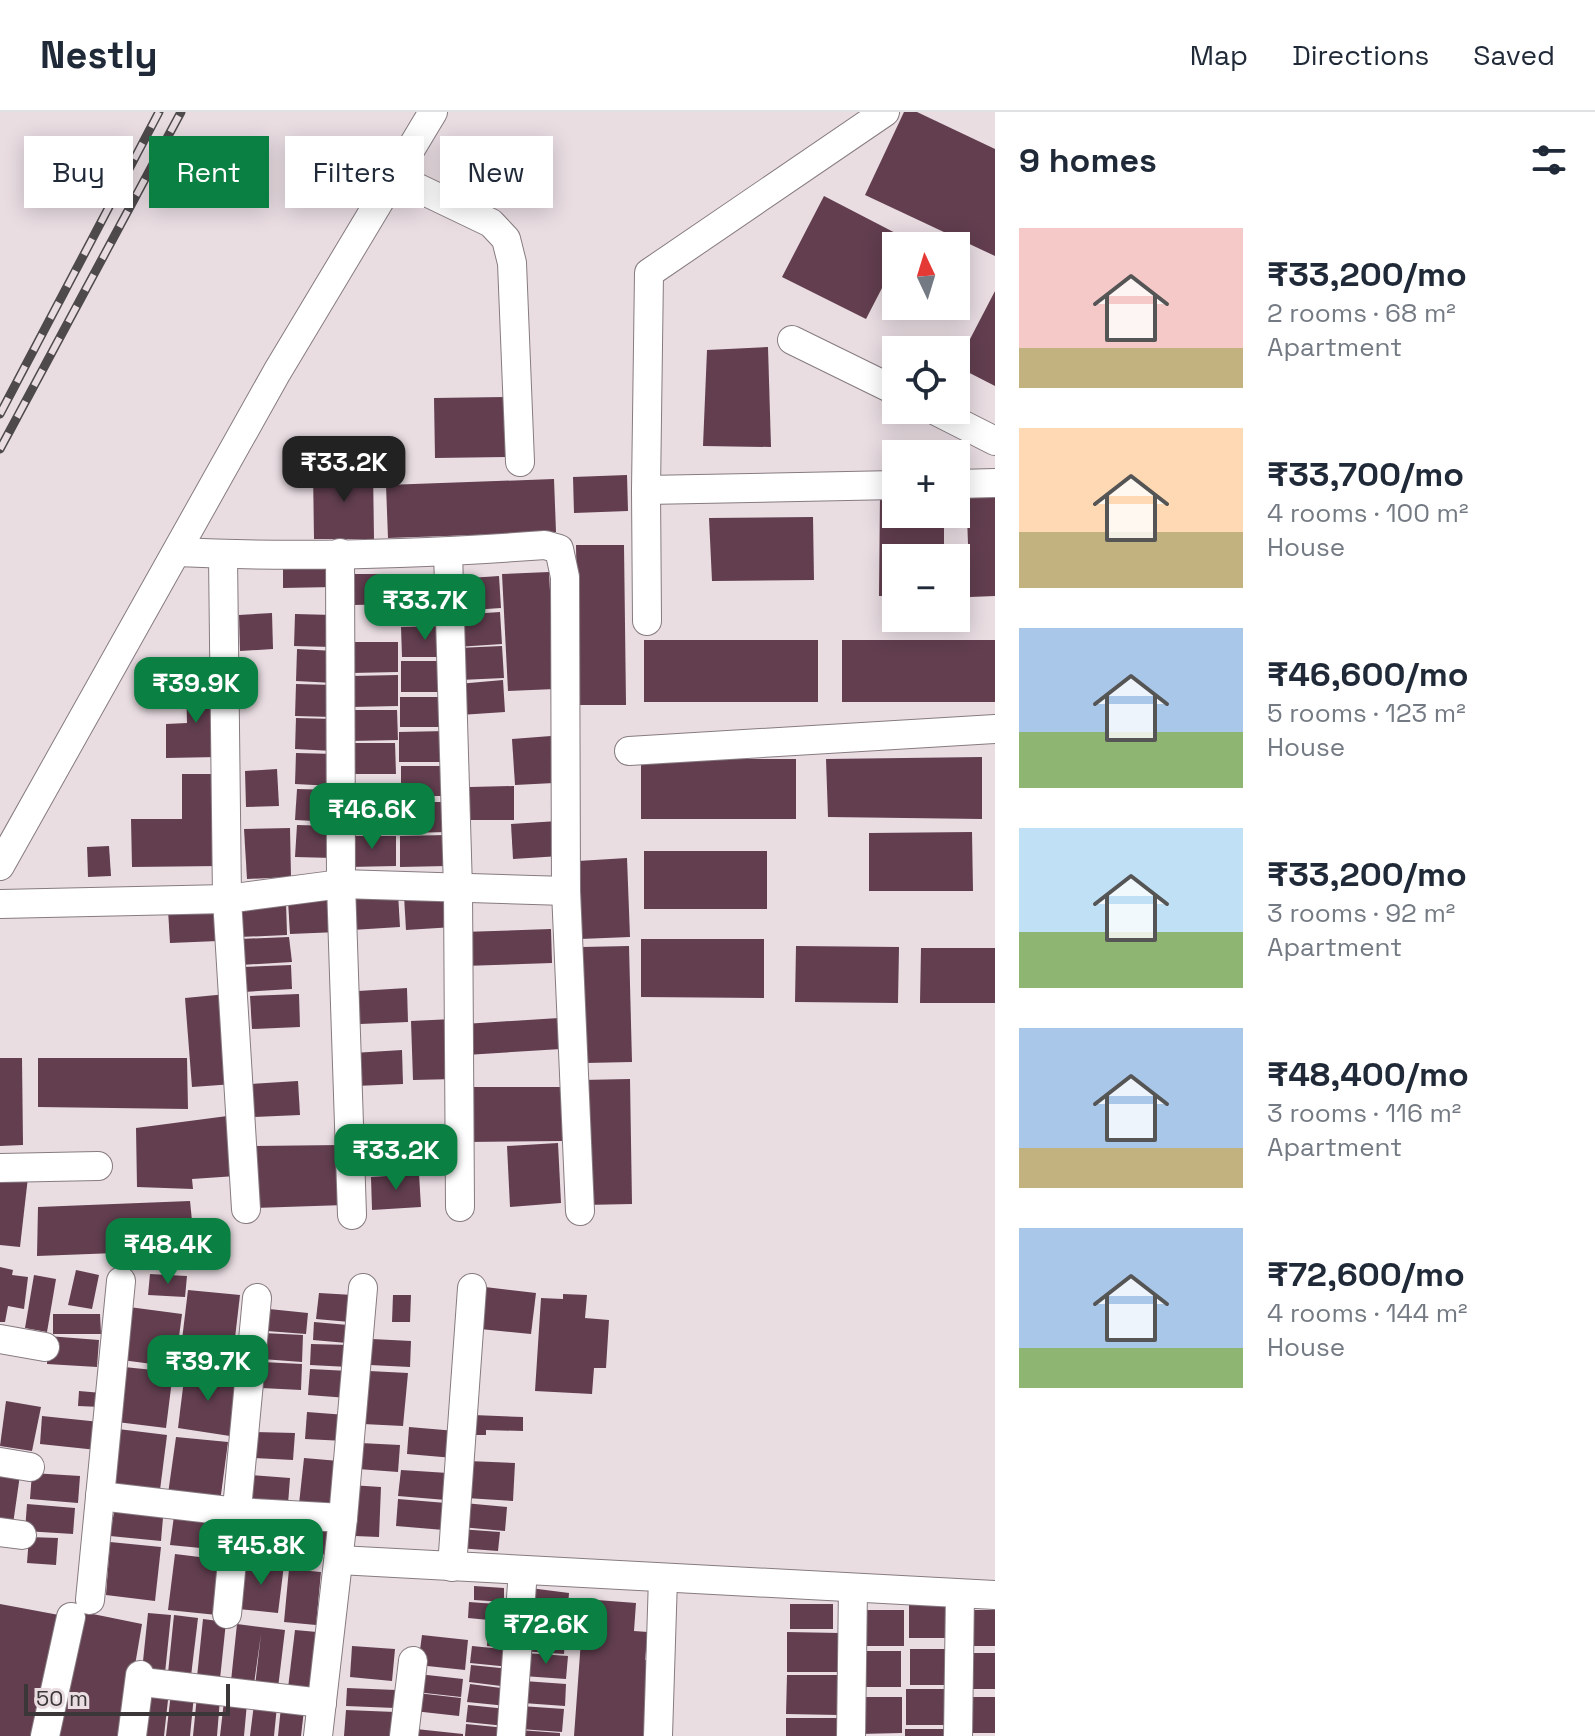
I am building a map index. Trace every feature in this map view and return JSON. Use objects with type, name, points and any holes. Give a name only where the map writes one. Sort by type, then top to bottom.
[{"type":"street","points":[[419,136],[433,112]]},
{"type":"street","points":[[647,621],[649,273],[885,112]]},
{"type":"street","points":[[424,191],[491,223],[506,239],[512,263],[520,462]]},
{"type":"street","points":[[0,866],[277,372],[376,208]]},
{"type":"street","points":[[792,340],[882,384]]},
{"type":"street","points":[[962,424],[995,441]]},
{"type":"street","points":[[970,484],[995,483]]},
{"type":"street","points":[[646,490],[882,485]]},
{"type":"street","points":[[177,552],[223,555],[448,552],[545,545],[559,549],[565,577],[566,891],[580,1211]]},
{"type":"street","points":[[448,552],[458,889],[460,1207]]},
{"type":"street","points":[[340,553],[341,884],[352,1215]]},
{"type":"street","points":[[223,555],[227,899],[246,1209]]},
{"type":"street","points":[[629,751],[995,729]]},
{"type":"street","points":[[0,904],[227,899],[341,884],[566,891]]},
{"type":"street","points":[[0,1168],[98,1166]]},
{"type":"street","points":[[45,1736],[81,1608],[100,1496],[121,1281]]},
{"type":"street","points":[[318,1736],[339,1560],[363,1288]]},
{"type":"street","points":[[452,1567],[472,1288]]},
{"type":"street","points":[[227,1614],[257,1298]]},
{"type":"street","points":[[0,1339],[45,1347]]},
{"type":"street","points":[[0,1462],[30,1467]]},
{"type":"street","points":[[100,1496],[237,1512],[343,1518]]},
{"type":"street","points":[[339,1560],[995,1595]]},
{"type":"street","points":[[511,1736],[523,1570]]},
{"type":"street","points":[[658,1736],[663,1578]]},
{"type":"street","points":[[851,1736],[853,1588]]},
{"type":"street","points":[[958,1736],[960,1594]]},
{"type":"street","points":[[404,1736],[413,1661]]},
{"type":"street","points":[[132,1736],[146,1679],[322,1703]]},
{"type":"building","points":[[904,112],[917,112],[995,149],[995,256],[970,244],[970,232],[944,232],[865,195]]},
{"type":"building","points":[[824,196],[893,232],[882,232],[882,288],[866,319],[782,277]]},
{"type":"building","points":[[995,291],[995,386],[970,373],[970,339]]},
{"type":"building","points":[[768,347],[771,447],[703,446],[707,350]]},
{"type":"building","points":[[505,397],[506,457],[435,458],[434,398]]},
{"type":"building","points":[[373,469],[374,539],[314,539],[313,470]]},
{"type":"building","points":[[627,475],[628,511],[574,513],[573,477]]},
{"type":"building","points":[[554,479],[556,532],[388,538],[386,485]]},
{"type":"building","points":[[970,490],[995,490],[995,596],[970,597]]},
{"type":"building","points":[[882,493],[882,528],[944,528],[944,544],[882,544],[882,596],[879,596]]},
{"type":"building","points":[[813,517],[814,580],[712,581],[709,518]]},
{"type":"building","points":[[576,545],[624,545],[626,705],[579,705]]},
{"type":"building","points":[[332,558],[333,587],[283,588],[283,559]]},
{"type":"building","points":[[549,572],[555,689],[508,691],[502,574]]},
{"type":"building","points":[[353,574],[400,574],[400,604],[353,605]]},
{"type":"building","points":[[499,576],[501,608],[457,611],[455,579]]},
{"type":"building","points":[[403,590],[443,590],[443,621],[403,621]]},
{"type":"building","points":[[500,612],[502,644],[457,647],[456,615]]},
{"type":"building","points":[[272,613],[273,649],[240,651],[239,615]]},
{"type":"building","points":[[295,614],[333,615],[332,647],[294,646]]},
{"type":"building","points":[[448,626],[448,657],[402,657],[401,627]]},
{"type":"building","points":[[644,640],[818,640],[818,702],[644,702]]},
{"type":"building","points":[[842,640],[995,640],[995,702],[842,702]]},
{"type":"building","points":[[351,642],[398,642],[398,672],[351,673]]},
{"type":"building","points":[[502,646],[504,678],[460,680],[458,648]]},
{"type":"building","points":[[297,649],[335,651],[334,683],[296,681]]},
{"type":"building","points":[[401,661],[448,661],[448,692],[401,692]]},
{"type":"building","points":[[398,675],[398,706],[351,707],[351,676]]},
{"type":"building","points":[[503,680],[505,712],[460,715],[458,684]]},
{"type":"building","points":[[186,682],[217,682],[218,757],[166,758],[166,724],[187,723]]},
{"type":"building","points":[[296,684],[334,685],[333,717],[295,716]]},
{"type":"building","points":[[400,697],[446,697],[447,727],[400,727]]},
{"type":"building","points":[[350,710],[397,710],[398,740],[350,741]]},
{"type":"building","points":[[296,718],[334,719],[333,751],[295,749]]},
{"type":"building","points":[[446,731],[446,762],[399,762],[399,732]]},
{"type":"building","points":[[551,736],[554,783],[515,785],[512,739]]},
{"type":"building","points":[[348,743],[395,743],[396,774],[348,774]]},
{"type":"building","points":[[296,753],[335,754],[333,786],[295,784]]},
{"type":"building","points":[[982,757],[982,819],[828,817],[826,759]]},
{"type":"building","points":[[641,759],[796,759],[796,819],[641,819]]},
{"type":"building","points":[[401,766],[448,766],[449,796],[401,796]]},
{"type":"building","points":[[277,769],[279,806],[246,807],[245,771]]},
{"type":"building","points":[[182,774],[218,774],[220,866],[132,867],[131,819],[182,819]]},
{"type":"building","points":[[514,786],[514,820],[470,820],[470,787]]},
{"type":"building","points":[[297,789],[335,790],[333,822],[295,820]]},
{"type":"building","points":[[351,796],[398,796],[399,826],[352,827]]},
{"type":"building","points":[[402,802],[449,802],[449,832],[402,833]]},
{"type":"building","points":[[558,821],[560,856],[513,859],[511,824]]},
{"type":"building","points":[[297,825],[334,826],[333,858],[295,857]]},
{"type":"building","points":[[290,828],[291,877],[247,879],[244,829]]},
{"type":"building","points":[[972,832],[973,891],[869,891],[869,833]]},
{"type":"building","points":[[447,835],[447,866],[400,867],[400,836]]},
{"type":"building","points":[[349,836],[396,836],[396,866],[349,867]]},
{"type":"building","points":[[109,846],[111,876],[88,877],[87,847]]},
{"type":"building","points":[[644,851],[767,851],[767,909],[644,909]]},
{"type":"building","points":[[627,858],[630,937],[580,939],[578,861]]},
{"type":"building","points":[[398,894],[400,927],[352,930],[350,897]]},
{"type":"building","points":[[452,894],[454,927],[406,930],[404,896]]},
{"type":"building","points":[[336,898],[338,932],[290,934],[288,901]]},
{"type":"building","points":[[286,902],[287,935],[239,937],[237,904]]},
{"type":"building","points":[[217,907],[218,941],[170,943],[168,910]]},
{"type":"building","points":[[551,929],[552,963],[463,966],[462,932]]},
{"type":"building","points":[[289,937],[292,962],[241,965],[240,939]]},
{"type":"building","points":[[641,939],[764,939],[764,998],[641,997]]},
{"type":"building","points":[[629,946],[632,1062],[585,1063],[582,947]]},
{"type":"building","points":[[796,946],[899,947],[898,1003],[795,1002]]},
{"type":"building","points":[[921,948],[995,948],[995,1003],[920,1003]]},
{"type":"building","points":[[291,965],[292,989],[243,992],[242,967]]},
{"type":"building","points":[[407,988],[408,1022],[360,1024],[358,991]]},
{"type":"building","points":[[227,994],[234,1084],[192,1087],[185,998]]},
{"type":"building","points":[[299,994],[300,1027],[252,1029],[250,996]]},
{"type":"building","points":[[559,1018],[561,1049],[466,1055],[464,1024]]},
{"type":"building","points":[[453,1019],[456,1079],[413,1080],[411,1021]]},
{"type":"building","points":[[402,1050],[403,1084],[355,1086],[353,1053]]},
{"type":"building","points":[[0,1058],[22,1058],[23,1145],[0,1146]]},
{"type":"building","points":[[38,1058],[187,1058],[188,1109],[38,1107]]},
{"type":"building","points":[[630,1079],[632,1204],[583,1205],[582,1080]]},
{"type":"building","points":[[298,1081],[300,1115],[252,1117],[250,1084]]},
{"type":"building","points":[[466,1087],[562,1087],[562,1141],[467,1142]]},
{"type":"building","points":[[235,1115],[236,1176],[192,1179],[193,1189],[137,1187],[136,1128]]},
{"type":"building","points":[[558,1143],[561,1203],[510,1207],[507,1146]]},
{"type":"building","points":[[341,1145],[345,1205],[254,1208],[252,1146]]},
{"type":"building","points":[[419,1174],[421,1207],[372,1210],[371,1177]]},
{"type":"building","points":[[0,1177],[28,1177],[20,1247],[0,1245]]},
{"type":"building","points":[[190,1201],[195,1250],[37,1256],[38,1207]]},
{"type":"building","points":[[0,1267],[13,1270],[12,1275],[28,1277],[24,1309],[8,1306],[5,1322],[0,1322]]},
{"type":"building","points":[[76,1270],[99,1275],[92,1309],[68,1305]]},
{"type":"building","points":[[150,1274],[187,1276],[185,1297],[148,1295]]},
{"type":"building","points":[[34,1275],[56,1279],[47,1332],[25,1328]]},
{"type":"building","points":[[485,1287],[536,1293],[531,1334],[480,1329]]},
{"type":"building","points":[[188,1290],[240,1295],[233,1355],[181,1348]]},
{"type":"building","points":[[319,1293],[353,1295],[350,1322],[316,1319]]},
{"type":"building","points":[[563,1294],[587,1295],[585,1318],[609,1320],[606,1368],[594,1368],[592,1394],[535,1391],[541,1298],[563,1299]]},
{"type":"building","points":[[393,1295],[411,1295],[410,1322],[392,1322]]},
{"type":"building","points":[[129,1307],[182,1314],[175,1367],[122,1360]]},
{"type":"building","points":[[269,1309],[308,1313],[306,1334],[267,1331]]},
{"type":"building","points":[[53,1314],[100,1314],[101,1334],[53,1334]]},
{"type":"building","points":[[314,1322],[348,1325],[347,1343],[313,1340]]},
{"type":"building","points":[[263,1333],[303,1335],[302,1362],[262,1359]]},
{"type":"building","points":[[48,1336],[99,1340],[97,1367],[47,1364]]},
{"type":"building","points":[[372,1339],[411,1341],[410,1367],[370,1365]]},
{"type":"building","points":[[311,1344],[350,1345],[349,1367],[310,1365]]},
{"type":"building","points":[[262,1362],[302,1364],[301,1390],[261,1388]]},
{"type":"building","points":[[124,1367],[173,1372],[166,1428],[117,1422]]},
{"type":"building","points":[[310,1369],[349,1371],[348,1398],[308,1395]]},
{"type":"building","points":[[185,1371],[237,1376],[230,1436],[178,1428]]},
{"type":"building","points":[[369,1371],[408,1373],[403,1426],[363,1424]]},
{"type":"building","points":[[79,1391],[102,1393],[101,1407],[78,1406]]},
{"type":"building","points":[[6,1401],[41,1407],[32,1451],[0,1446]]},
{"type":"building","points":[[307,1412],[346,1415],[345,1441],[305,1439]]},
{"type":"building","points":[[473,1415],[523,1417],[523,1431],[486,1430],[486,1435],[472,1435]]},
{"type":"building","points":[[42,1416],[100,1422],[97,1450],[40,1444]]},
{"type":"building","points":[[409,1427],[456,1431],[454,1458],[407,1454]]},
{"type":"building","points":[[118,1429],[167,1435],[160,1490],[112,1484]]},
{"type":"building","points":[[255,1432],[295,1433],[293,1460],[254,1458]]},
{"type":"building","points":[[176,1437],[228,1442],[220,1502],[168,1494]]},
{"type":"building","points":[[360,1443],[400,1445],[398,1472],[358,1469]]},
{"type":"building","points":[[304,1458],[339,1461],[334,1508],[299,1504]]},
{"type":"building","points":[[468,1461],[515,1463],[513,1501],[466,1498]]},
{"type":"building","points":[[401,1470],[448,1473],[446,1500],[398,1496]]},
{"type":"building","points":[[0,1472],[20,1475],[13,1524],[0,1522]]},
{"type":"building","points":[[32,1473],[80,1476],[78,1503],[30,1499]]},
{"type":"building","points":[[250,1475],[290,1478],[288,1504],[249,1502]]},
{"type":"building","points":[[350,1485],[381,1487],[379,1537],[355,1536],[348,1531]]},
{"type":"building","points":[[398,1499],[446,1503],[444,1530],[396,1526]]},
{"type":"building","points":[[116,1500],[164,1506],[161,1541],[110,1536]]},
{"type":"building","points":[[464,1503],[507,1507],[505,1531],[461,1527]]},
{"type":"building","points":[[27,1504],[75,1508],[73,1534],[25,1531]]},
{"type":"building","points":[[175,1509],[224,1515],[221,1550],[170,1545]]},
{"type":"building","points":[[272,1525],[287,1526],[285,1550],[270,1549]]},
{"type":"building","points":[[295,1526],[334,1529],[333,1555],[293,1553]]},
{"type":"building","points":[[459,1529],[500,1532],[498,1551],[458,1548]]},
{"type":"building","points":[[29,1537],[58,1538],[56,1565],[27,1563]]},
{"type":"building","points":[[110,1542],[161,1547],[155,1601],[106,1595]]},
{"type":"building","points":[[175,1554],[224,1560],[217,1615],[168,1610]]},
{"type":"building","points":[[243,1560],[284,1565],[278,1613],[238,1609]]},
{"type":"building","points":[[289,1569],[321,1572],[316,1625],[284,1622]]},
{"type":"building","points":[[474,1586],[504,1588],[504,1602],[474,1600]]},
{"type":"building","points":[[530,1588],[569,1593],[564,1654],[522,1651],[524,1629],[559,1632],[526,1627]]},
{"type":"building","points":[[584,1599],[636,1603],[634,1631],[648,1632],[645,1660],[654,1661],[649,1736],[574,1736]]},
{"type":"building","points":[[469,1602],[511,1605],[510,1622],[468,1618]]},
{"type":"building","points":[[909,1602],[953,1602],[953,1638],[909,1638]]},
{"type":"building","points":[[0,1604],[59,1615],[37,1736],[0,1736]]},
{"type":"building","points":[[790,1604],[833,1604],[833,1629],[790,1629]]},
{"type":"building","points":[[860,1610],[904,1610],[904,1646],[860,1646]]},
{"type":"building","points":[[967,1610],[995,1610],[995,1646],[967,1646]]},
{"type":"building","points":[[78,1611],[142,1624],[123,1736],[52,1736]]},
{"type":"building","points":[[148,1613],[171,1615],[165,1673],[142,1671]]},
{"type":"building","points":[[174,1615],[198,1618],[191,1676],[168,1673]]},
{"type":"building","points":[[203,1619],[226,1622],[220,1679],[197,1677]]},
{"type":"building","points":[[488,1623],[514,1624],[513,1648],[487,1646]]},
{"type":"building","points":[[237,1624],[285,1630],[278,1688],[255,1686],[261,1634],[254,1684],[231,1681]]},
{"type":"building","points":[[295,1630],[317,1632],[311,1690],[288,1688]]},
{"type":"building","points":[[787,1632],[840,1633],[839,1672],[787,1672]]},
{"type":"building","points":[[422,1635],[468,1640],[465,1670],[418,1665]]},
{"type":"building","points":[[352,1646],[395,1649],[392,1681],[350,1677]]},
{"type":"building","points":[[472,1646],[512,1650],[510,1667],[470,1663]]},
{"type":"building","points":[[910,1649],[954,1649],[954,1685],[910,1685]]},
{"type":"building","points":[[858,1651],[901,1651],[901,1687],[858,1687]]},
{"type":"building","points":[[525,1653],[568,1656],[566,1679],[523,1676]]},
{"type":"building","points":[[970,1653],[995,1653],[995,1689],[970,1689]]},
{"type":"building","points":[[471,1665],[511,1669],[509,1687],[469,1682]]},
{"type":"building","points":[[418,1674],[463,1679],[461,1697],[416,1692]]},
{"type":"building","points":[[787,1675],[839,1675],[839,1715],[786,1714]]},
{"type":"building","points":[[524,1681],[566,1684],[565,1706],[523,1703]]},
{"type":"building","points":[[470,1684],[509,1689],[507,1706],[467,1702]]},
{"type":"building","points":[[146,1688],[169,1691],[164,1736],[140,1736]]},
{"type":"building","points":[[347,1688],[396,1690],[395,1708],[346,1706]]},
{"type":"building","points":[[906,1689],[950,1689],[950,1725],[906,1725]]},
{"type":"building","points":[[171,1693],[194,1695],[190,1736],[166,1736]]},
{"type":"building","points":[[417,1693],[461,1698],[459,1716],[414,1711]]},
{"type":"building","points":[[197,1696],[220,1699],[217,1736],[193,1736]]},
{"type":"building","points":[[859,1697],[902,1697],[902,1733],[859,1734]]},
{"type":"building","points":[[971,1697],[995,1697],[995,1733],[971,1733]]},
{"type":"building","points":[[224,1701],[247,1703],[244,1736],[220,1736]]},
{"type":"building","points":[[254,1704],[277,1706],[274,1736],[250,1736]]},
{"type":"building","points":[[468,1705],[507,1709],[505,1726],[466,1722]]},
{"type":"building","points":[[521,1706],[564,1709],[562,1732],[520,1729]]},
{"type":"building","points":[[281,1707],[304,1710],[301,1736],[278,1736]]},
{"type":"building","points":[[346,1710],[395,1712],[393,1736],[344,1736]]},
{"type":"building","points":[[786,1718],[839,1718],[839,1736],[786,1736]]},
{"type":"building","points":[[466,1724],[506,1728],[505,1736],[465,1736]]},
{"type":"building","points":[[416,1729],[463,1734],[463,1736],[415,1736]]},
{"type":"building","points":[[905,1729],[949,1729],[949,1736],[905,1736]]},
{"type":"building","points":[[519,1730],[560,1733],[560,1736],[518,1736]]},
{"type":"railway","points":[[0,414],[159,112]]},
{"type":"railway","points":[[0,449],[181,112]]}]
